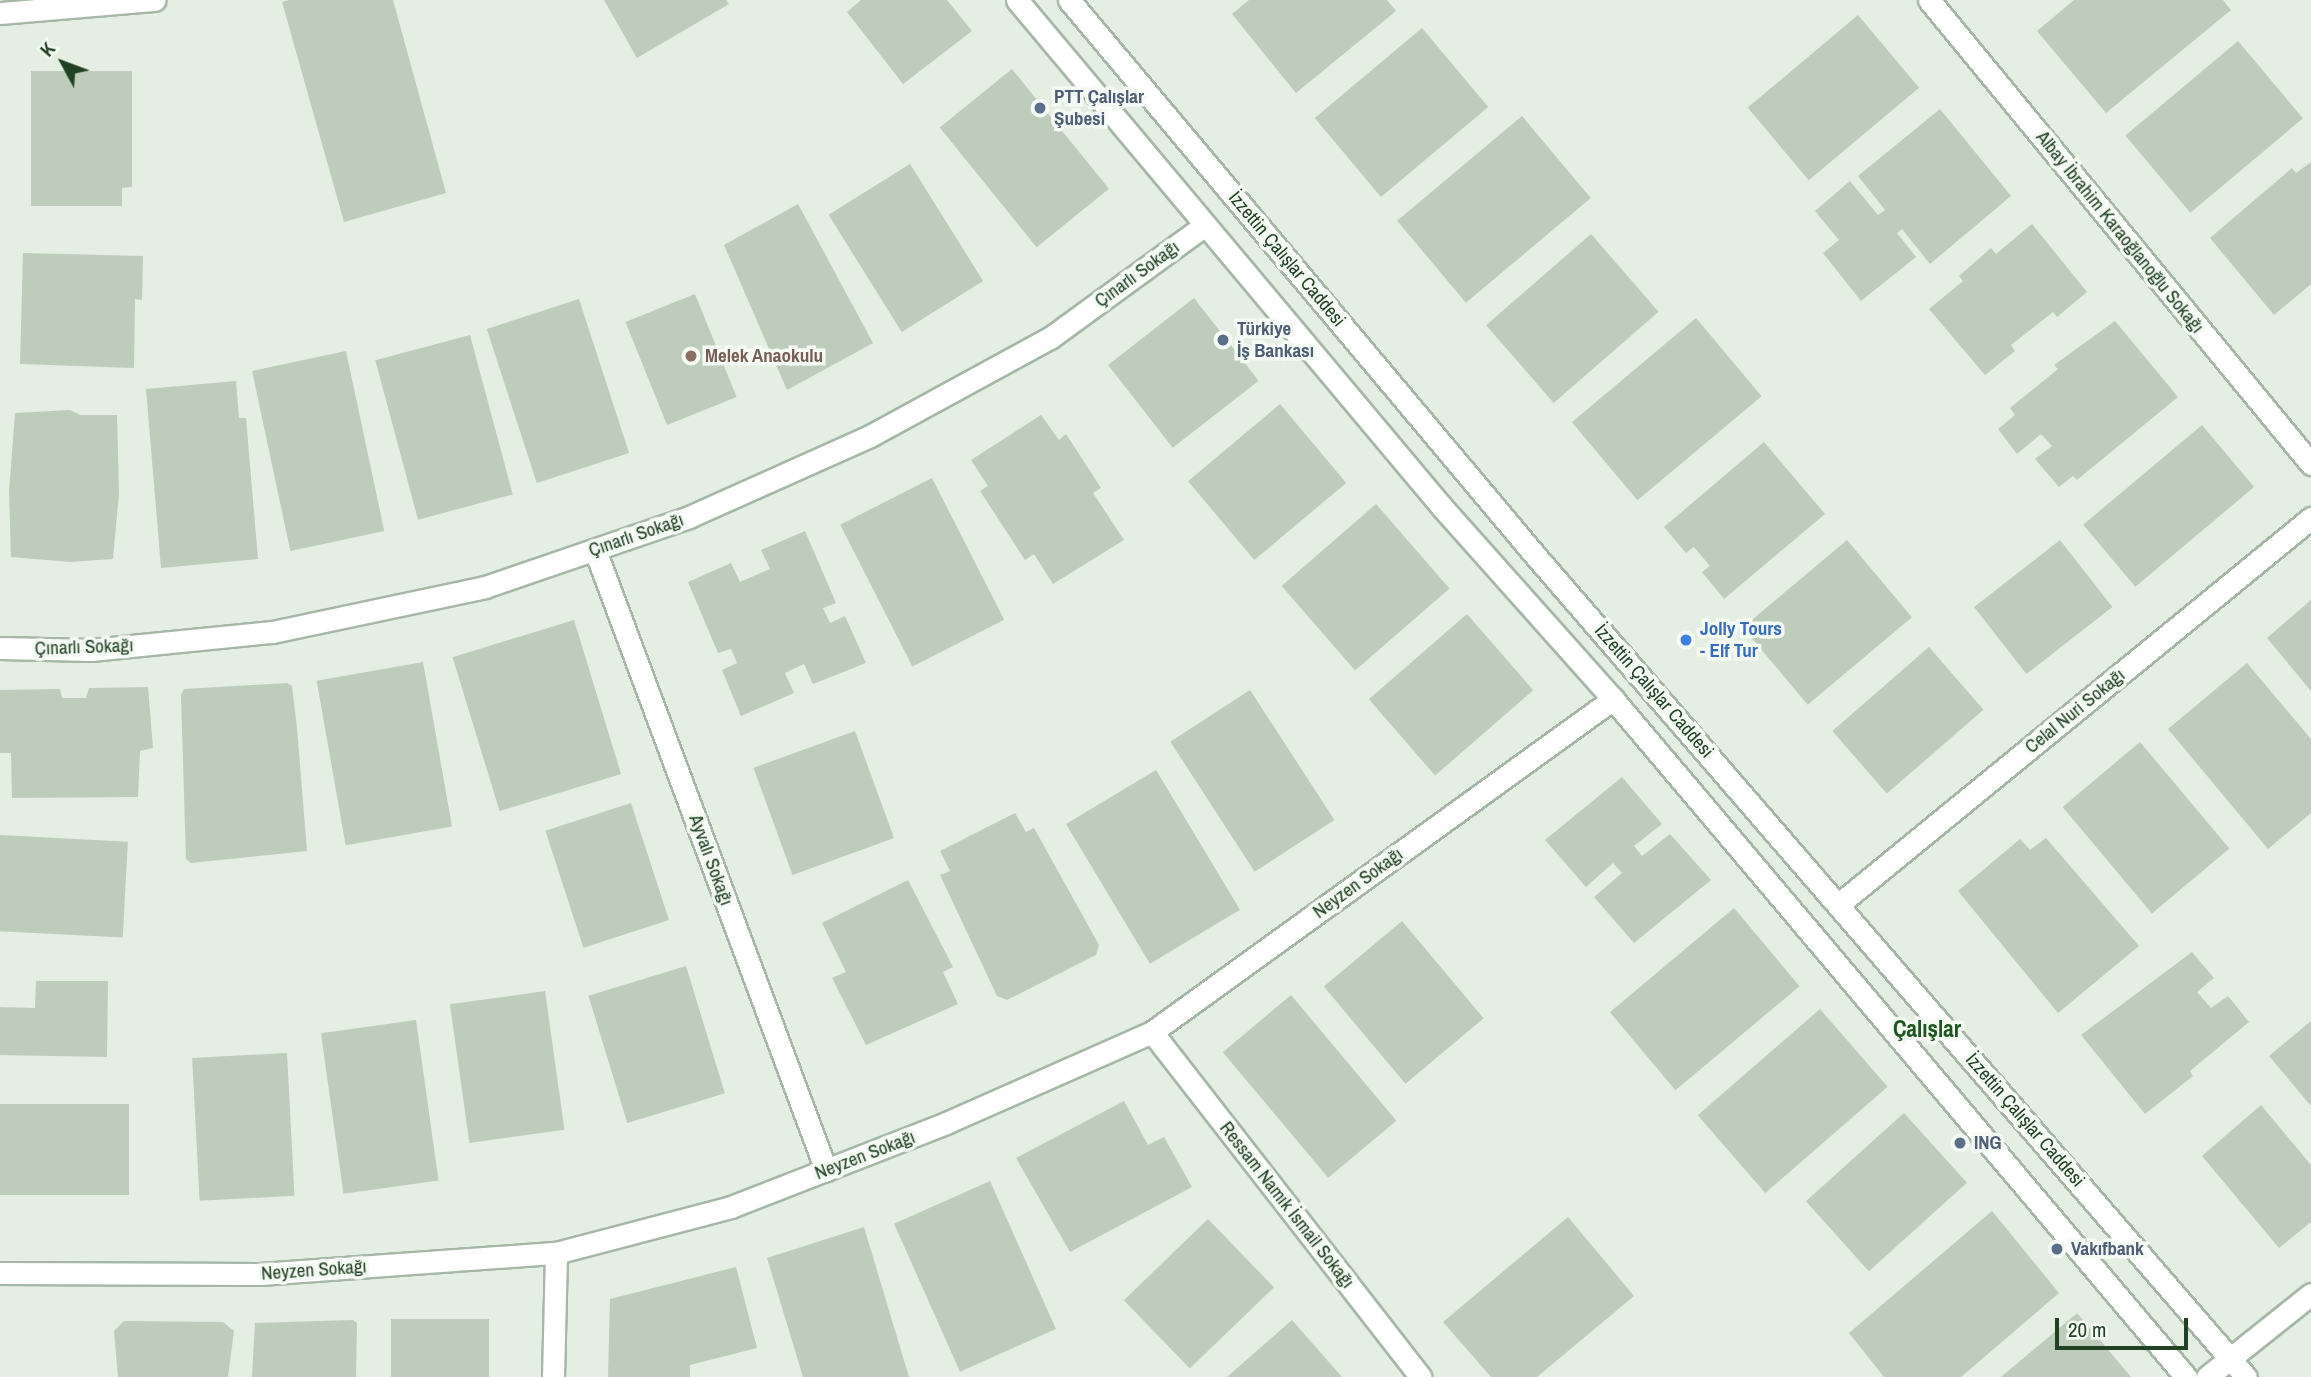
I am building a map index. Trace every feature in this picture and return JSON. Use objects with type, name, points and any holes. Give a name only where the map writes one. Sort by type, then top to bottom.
[{"type":"street","points":[[0,13],[154,0]]},
{"type":"street","name":"İzzettin Çalışlar Caddesi","points":[[1017,0],[1442,507],[1613,699],[2186,1377]]},
{"type":"street","name":"İzzettin Çalışlar Caddesi","points":[[1069,0],[1535,554],[2246,1377]]},
{"type":"street","name":"Albay İbrahim Karaoğlanoğlu Sokağı","points":[[1929,0],[2311,464]]},
{"type":"street","name":"Çınarlı Sokağı","points":[[0,648],[90,650],[272,632],[485,587],[595,550],[689,517],[870,436],[1050,338],[1205,225]]},
{"type":"street","name":"Celal Nuri Sokağı","points":[[1839,904],[2311,518]]},
{"type":"street","name":"Ayvalı Sokağı","points":[[595,550],[826,1170]]},
{"type":"street","name":"Neyzen Sokağı","points":[[0,1273],[260,1274],[556,1253],[732,1207],[1152,1032],[1613,699]]},
{"type":"street","name":"Ressam Namık İsmail Sokağı","points":[[1152,1032],[1421,1377]]},
{"type":"street","points":[[553,1377],[556,1253]]},
{"type":"street","points":[[2207,1377],[2311,1294]]},
{"type":"building","points":[[393,0],[446,193],[344,222],[282,2]]},
{"type":"building","points":[[604,0],[726,0],[729,4],[637,58]]},
{"type":"building","points":[[861,0],[947,0],[972,31],[903,84],[847,12]]},
{"type":"building","points":[[1249,0],[1387,0],[1396,11],[1296,93],[1232,14]]},
{"type":"building","points":[[2074,0],[2223,0],[2231,10],[2106,113],[2037,31]]},
{"type":"building","points":[[1858,15],[1919,88],[1809,180],[1748,108]]},
{"type":"building","points":[[1422,28],[1488,107],[1381,197],[1315,118]]},
{"type":"building","points":[[2238,41],[2303,118],[2190,213],[2125,135]]},
{"type":"building","points":[[1012,69],[1109,189],[1037,247],[940,128]]},
{"type":"building","points":[[31,71],[132,71],[132,187],[122,188],[122,206],[31,206]]},
{"type":"building","points":[[1940,109],[2011,196],[1930,264],[1902,229],[1897,233],[1916,257],[1861,301],[1823,253],[1839,240],[1815,211],[1850,181],[1878,215],[1885,210],[1858,176]]},
{"type":"building","points":[[1522,116],[1591,198],[1466,303],[1397,221]]},
{"type":"building","points":[[2311,162],[2311,284],[2274,315],[2210,238],[2292,168],[2296,173]]},
{"type":"building","points":[[910,164],[983,281],[902,332],[829,215]]},
{"type":"building","points":[[798,204],[873,343],[787,390],[724,245]]},
{"type":"building","points":[[2032,224],[2087,292],[2057,317],[2053,312],[2011,345],[2015,351],[1985,375],[1929,309],[1963,281],[1959,276],[1991,248],[1996,254]]},
{"type":"building","points":[[1591,234],[1659,312],[1554,403],[1486,325]]},
{"type":"building","points":[[23,253],[143,256],[142,300],[135,299],[134,368],[20,364]]},
{"type":"building","points":[[695,294],[737,397],[667,425],[625,322]]},
{"type":"building","points":[[1194,298],[1259,381],[1173,448],[1108,365]]},
{"type":"building","points":[[579,299],[629,453],[537,483],[487,329]]},
{"type":"building","points":[[1696,318],[1762,396],[1637,500],[1572,422]]},
{"type":"building","points":[[2115,321],[2178,397],[2077,480],[2073,476],[2059,487],[2035,459],[2052,446],[2041,434],[2017,454],[1998,429],[2015,415],[2010,408],[2058,369],[2054,365]]},
{"type":"building","points":[[470,335],[513,494],[418,520],[375,360]]},
{"type":"building","points":[[346,351],[384,531],[290,551],[252,371]]},
{"type":"building","points":[[236,381],[239,418],[246,418],[258,559],[161,568],[146,389]]},
{"type":"building","points":[[1280,404],[1346,483],[1254,560],[1188,481]]},
{"type":"building","points":[[70,410],[80,415],[117,415],[119,493],[113,559],[70,562],[11,557],[9,492],[15,413]]},
{"type":"building","points":[[1041,415],[1059,440],[1066,434],[1101,488],[1093,493],[1124,540],[1053,584],[1034,554],[1025,560],[980,491],[988,486],[971,460]]},
{"type":"building","points":[[2202,425],[2254,487],[2135,587],[2083,525]]},
{"type":"building","points":[[1764,442],[1825,514],[1724,599],[1702,572],[1710,566],[1694,547],[1686,553],[1664,527]]},
{"type":"building","points":[[932,478],[1004,620],[912,666],[840,525]]},
{"type":"building","points":[[1376,504],[1449,589],[1355,671],[1282,586]]},
{"type":"building","points":[[805,531],[836,603],[823,608],[830,623],[845,616],[866,663],[813,684],[804,664],[785,673],[794,693],[741,716],[722,670],[737,663],[731,649],[718,653],[688,582],[731,563],[740,582],[770,569],[761,550]]},
{"type":"building","points":[[1847,540],[1912,617],[1808,705],[1743,627]]},
{"type":"building","points":[[2060,540],[2112,607],[2026,674],[1974,607]]},
{"type":"building","points":[[2311,600],[2311,691],[2267,638]]},
{"type":"building","points":[[1467,614],[1533,690],[1435,776],[1369,699]]},
{"type":"building","points":[[574,620],[621,774],[500,811],[453,657]]},
{"type":"building","points":[[1929,647],[1983,710],[1887,794],[1832,731]]},
{"type":"building","points":[[423,662],[452,826],[346,845],[317,681]]},
{"type":"building","points":[[2247,663],[2311,739],[2311,813],[2268,849],[2168,729]]},
{"type":"building","points":[[287,683],[292,686],[297,728],[307,851],[191,863],[186,859],[181,695],[184,689]]},
{"type":"building","points":[[148,687],[153,748],[140,751],[138,797],[12,798],[11,753],[0,753],[0,690],[60,689],[62,698],[86,698],[89,688]]},
{"type":"building","points":[[1250,690],[1334,820],[1255,872],[1170,742]]},
{"type":"building","points":[[855,731],[894,838],[793,875],[754,768]]},
{"type":"building","points":[[2140,742],[2229,848],[2152,913],[2063,807]]},
{"type":"building","points":[[1156,770],[1240,910],[1150,964],[1066,824]]},
{"type":"building","points":[[1622,777],[1662,824],[1634,846],[1642,856],[1670,834],[1711,880],[1634,943],[1594,897],[1622,873],[1613,863],[1586,887],[1545,840]]},
{"type":"building","points":[[631,803],[669,920],[583,948],[545,831]]},
{"type":"building","points":[[1015,813],[1026,832],[1034,828],[1099,945],[1096,955],[1007,1000],[997,996],[940,875],[950,871],[940,851]]},
{"type":"building","points":[[0,835],[128,842],[123,938],[0,931]]},
{"type":"building","points":[[2046,838],[2139,946],[2058,1013],[1958,891],[2020,839],[2030,850]]},
{"type":"building","points":[[908,880],[953,967],[943,972],[958,1004],[866,1045],[832,978],[846,972],[822,923]]},
{"type":"building","points":[[1734,908],[1800,986],[1675,1090],[1610,1012]]},
{"type":"building","points":[[1402,921],[1484,1018],[1405,1084],[1324,987]]},
{"type":"building","points":[[2192,952],[2214,978],[2197,992],[2211,1008],[2228,996],[2249,1022],[2190,1071],[2193,1076],[2145,1114],[2081,1035]]},
{"type":"building","points":[[686,966],[725,1093],[627,1123],[588,996]]},
{"type":"building","points":[[36,981],[108,981],[107,1057],[0,1055],[0,1007],[35,1008]]},
{"type":"building","points":[[545,991],[564,1130],[469,1143],[450,1004]]},
{"type":"building","points":[[1291,995],[1396,1121],[1328,1178],[1223,1052]]},
{"type":"building","points":[[1820,1009],[1888,1087],[1765,1193],[1698,1115]]},
{"type":"building","points":[[416,1020],[439,1180],[343,1194],[321,1033]]},
{"type":"building","points":[[2311,1021],[2311,1106],[2269,1056]]},
{"type":"building","points":[[287,1053],[294,1196],[200,1201],[192,1058]]},
{"type":"building","points":[[1124,1101],[1148,1145],[1164,1137],[1192,1187],[1070,1252],[1016,1158]]},
{"type":"building","points":[[0,1104],[129,1104],[129,1195],[0,1195]]},
{"type":"building","points":[[2261,1105],[2311,1165],[2311,1222],[2279,1248],[2202,1156]]},
{"type":"building","points":[[1904,1113],[1967,1183],[1869,1271],[1806,1201]]},
{"type":"building","points":[[990,1181],[1056,1329],[960,1372],[894,1224]]},
{"type":"building","points":[[1992,1211],[2059,1293],[1961,1377],[1884,1377],[1849,1333]]},
{"type":"building","points":[[1568,1217],[1634,1296],[1537,1377],[1491,1377],[1443,1322]]},
{"type":"building","points":[[1208,1219],[1274,1287],[1190,1369],[1124,1300]]},
{"type":"building","points":[[864,1227],[909,1377],[803,1377],[767,1258]]},
{"type":"building","points":[[736,1267],[757,1348],[690,1365],[690,1377],[608,1377],[610,1299]]},
{"type":"building","points":[[2076,1314],[2131,1377],[2001,1377]]},
{"type":"building","points":[[391,1319],[489,1319],[489,1377],[391,1377]]},
{"type":"building","points":[[353,1320],[357,1323],[356,1377],[252,1377],[255,1323]]},
{"type":"building","points":[[1292,1320],[1342,1377],[1227,1377]]},
{"type":"building","points":[[124,1321],[223,1322],[234,1331],[228,1377],[118,1377],[114,1331]]},
{"type":"place","name":"PTT Çalışlar Şubesi","points":[[1040,108]]},
{"type":"place","name":"Türkiye İş Bankası","points":[[1223,340]]},
{"type":"place","name":"Melek Anaokulu","points":[[691,356]]},
{"type":"place","name":"Jolly Tours - Elf Tur","points":[[1686,640]]},
{"type":"place","name":"ING","points":[[1960,1143]]},
{"type":"place","name":"Vakıfbank","points":[[2057,1249]]},
{"type":"district","name":"Çalışlar","points":[[1927,1029]]}]
